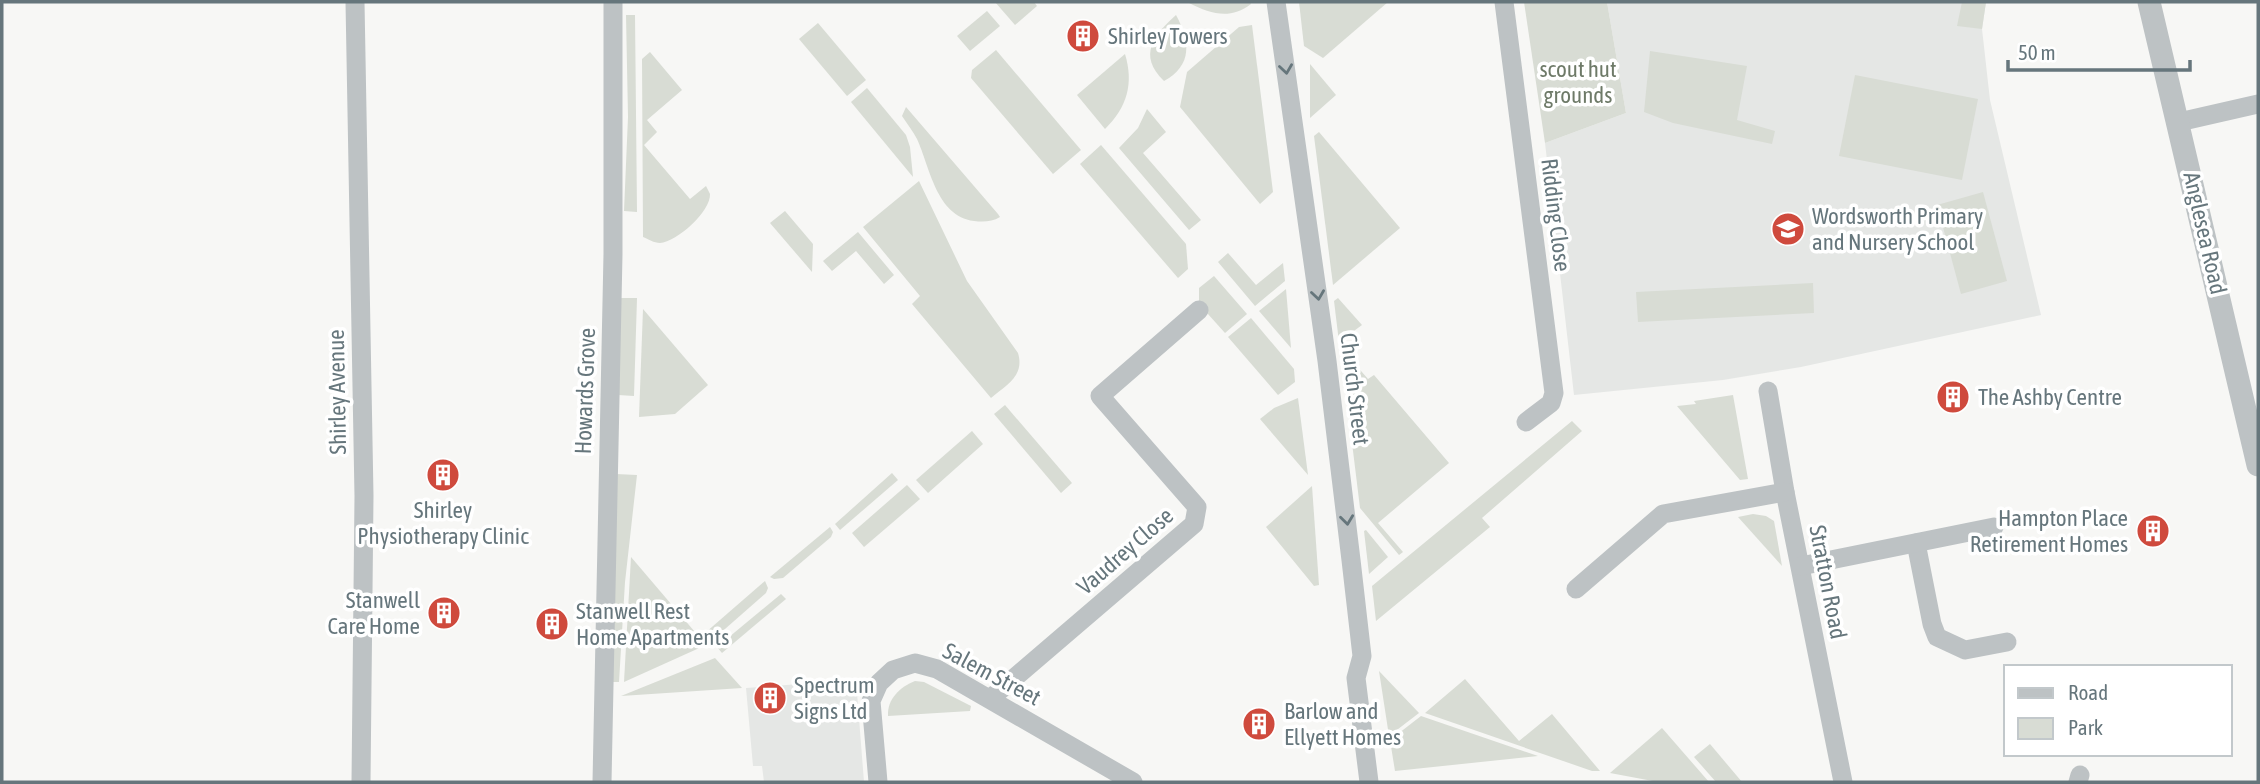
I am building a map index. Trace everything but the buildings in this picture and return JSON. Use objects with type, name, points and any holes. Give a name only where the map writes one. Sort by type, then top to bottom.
[{"type":"street","name":"Shirley Avenue","points":[[355,2],[364,496],[361,782]]},
{"type":"street","name":"Howards Grove","points":[[602,782],[613,254],[613,2]]},
{"type":"street","name":"Church Street","points":[[1276,2],[1327,360],[1348,534],[1362,656],[1356,678],[1369,782]]},
{"type":"street","name":"Ridding Close","points":[[1504,2],[1554,393],[1551,403],[1526,422]]},
{"type":"street","name":"Anglesea Road","points":[[2150,2],[2258,466]]},
{"type":"street","points":[[2179,122],[2258,104]]},
{"type":"street","name":"Vaudrey Close","points":[[991,698],[1194,524],[1197,507],[1101,396],[1199,310]]},
{"type":"street","name":"Stratton Road","points":[[1768,391],[1785,492],[1843,782]]},
{"type":"street","points":[[1576,589],[1663,514],[1785,492]]},
{"type":"street","points":[[1801,566],[1994,527]]},
{"type":"street","points":[[1916,543],[1937,637],[1965,650],[2007,642]]},
{"type":"street","name":"Salem Street","points":[[878,782],[871,701],[879,683],[893,670],[915,663],[937,669],[991,698],[1133,782]]},
{"type":"shaded area","name":"Wordsworth Primary and Nursery School","points":[[1607,2],[1986,2],[1982,29],[1990,100],[2041,315],[1801,367],[1723,380],[1574,395],[1545,143],[1626,113]]},
{"type":"shaded area","points":[[856,680],[864,782],[764,782],[762,766],[753,766],[746,688]]},
{"type":"green space","points":[[995,2],[1034,2],[1037,6],[1015,25]]},
{"type":"green space","points":[[1299,2],[1388,2],[1323,58],[1304,46]]},
{"type":"green space","name":"scout hut grounds","points":[[1524,2],[1607,2],[1626,113],[1545,143]]},
{"type":"green space","points":[[1962,2],[1986,2],[1982,29],[1957,26]]},
{"type":"green space","points":[[1189,3],[1251,4],[1236,12],[1220,14]]},
{"type":"green space","points":[[987,11],[1000,26],[970,51],[957,36]]},
{"type":"green space","points":[[626,15],[635,15],[637,212],[624,211],[628,117]]},
{"type":"green space","points":[[1176,15],[1184,34],[1186,52],[1180,68],[1164,81],[1151,63],[1150,54],[1155,38]]},
{"type":"green space","points":[[818,23],[866,80],[847,96],[799,39]]},
{"type":"green space","points":[[1252,25],[1273,192],[1260,204],[1180,107],[1187,72],[1239,27]]},
{"type":"green space","points":[[996,50],[1081,150],[1053,174],[971,78],[972,70]]},
{"type":"green space","points":[[1650,51],[1747,66],[1737,120],[1775,131],[1772,144],[1673,123],[1644,112]]},
{"type":"green space","points":[[650,52],[682,90],[647,120],[657,132],[644,145],[690,199],[706,186],[710,194],[705,209],[684,232],[660,243],[643,237],[642,59]]},
{"type":"green space","points":[[1125,54],[1129,75],[1127,95],[1119,112],[1105,129],[1077,95]]},
{"type":"green space","points":[[1310,64],[1336,95],[1310,118]]},
{"type":"green space","points":[[1855,75],[1978,99],[1962,180],[1839,156]]},
{"type":"green space","points":[[867,88],[906,135],[913,177],[851,102]]},
{"type":"green space","points":[[906,107],[1000,217],[974,221],[951,210],[936,189],[917,139],[902,116]]},
{"type":"green space","points":[[1147,109],[1166,132],[1143,153],[1201,220],[1189,230],[1119,148],[1138,128]]},
{"type":"green space","points":[[1319,132],[1400,228],[1333,285],[1314,136]]},
{"type":"green space","points":[[1101,145],[1186,244],[1188,269],[1178,278],[1080,164]]},
{"type":"green space","points":[[919,181],[967,281],[1018,353],[1019,368],[1013,379],[991,398],[912,304],[920,296],[863,227]]},
{"type":"green space","points":[[1983,192],[2007,281],[1961,294],[1937,205]]},
{"type":"green space","points":[[785,211],[813,244],[812,272],[770,223]]},
{"type":"green space","points":[[858,232],[894,275],[884,284],[856,251],[832,271],[823,261]]},
{"type":"green space","points":[[1228,253],[1256,285],[1283,263],[1285,281],[1255,306],[1218,262]]},
{"type":"green space","points":[[1214,276],[1247,314],[1225,333],[1199,304],[1199,288]]},
{"type":"green space","points":[[1813,283],[1814,313],[1638,322],[1636,292]]},
{"type":"green space","points":[[1286,289],[1291,348],[1259,311]]},
{"type":"green space","points":[[621,298],[637,298],[634,396],[618,395]]},
{"type":"green space","points":[[1338,298],[1362,325],[1339,342],[1334,301]]},
{"type":"green space","points":[[643,309],[708,385],[675,414],[639,417]]},
{"type":"green space","points":[[1251,318],[1294,369],[1295,382],[1278,395],[1228,337]]},
{"type":"green space","points":[[1348,356],[1368,379],[1374,375],[1449,463],[1378,523],[1403,552],[1399,555],[1360,508],[1342,361]]},
{"type":"green space","points":[[1733,395],[1748,479],[1740,480],[1677,406]]},
{"type":"green space","points":[[1298,398],[1308,475],[1260,419],[1274,408]]},
{"type":"green space","points":[[1005,405],[1072,483],[1061,493],[994,414]]},
{"type":"green space","points":[[1572,421],[1582,431],[1482,518],[1490,527],[1376,621],[1372,586]]},
{"type":"green space","points":[[972,431],[983,444],[928,493],[916,480]]},
{"type":"green space","points":[[892,473],[898,480],[840,530],[835,524]]},
{"type":"green space","points":[[616,474],[637,475],[625,582],[619,682],[611,682]]},
{"type":"green space","points":[[907,485],[920,499],[864,547],[852,533]]},
{"type":"green space","points":[[1312,486],[1319,585],[1314,586],[1266,527]]},
{"type":"green space","points":[[1753,514],[1766,516],[1774,521],[1782,566],[1738,517]]},
{"type":"green space","points":[[830,527],[833,532],[831,537],[783,578],[770,577]]},
{"type":"green space","points":[[1366,530],[1388,557],[1369,574],[1364,531]]},
{"type":"green space","points":[[631,557],[706,645],[624,682]]},
{"type":"green space","points":[[765,581],[768,588],[766,593],[717,636],[710,638],[705,633]]},
{"type":"green space","points":[[781,594],[786,599],[722,653],[717,647]]},
{"type":"green space","points":[[715,658],[742,688],[621,696]]},
{"type":"green space","points":[[1379,671],[1419,713],[1389,736]]},
{"type":"green space","points":[[1465,679],[1519,741],[1552,714],[1600,771],[1592,771],[1425,713]]},
{"type":"green space","points":[[915,681],[924,682],[971,706],[970,711],[888,716],[890,704],[896,694]]},
{"type":"green space","points":[[1421,716],[1538,756],[1395,771],[1390,740]]},
{"type":"green space","points":[[1662,728],[1709,782],[1658,782],[1610,773]]},
{"type":"green space","points":[[1710,744],[1742,782],[1716,782],[1694,757]]},
{"type":"place","name":"Shirley Towers","points":[[1083,36]]},
{"type":"place","name":"Wordsworth Primary and Nursery School","points":[[1788,229]]},
{"type":"place","name":"The Ashby Centre","points":[[1953,397]]},
{"type":"place","name":"Shirley Physiotherapy Clinic","points":[[443,475]]},
{"type":"place","name":"Hampton Place Retirement Homes","points":[[2153,531]]},
{"type":"place","name":"Stanwell Care Home","points":[[444,613]]},
{"type":"place","name":"Stanwell Rest Home Apartments","points":[[552,624]]},
{"type":"place","name":"Spectrum Signs Ltd","points":[[770,698]]},
{"type":"place","name":"Barlow and Ellyett Homes","points":[[1259,724]]}]
